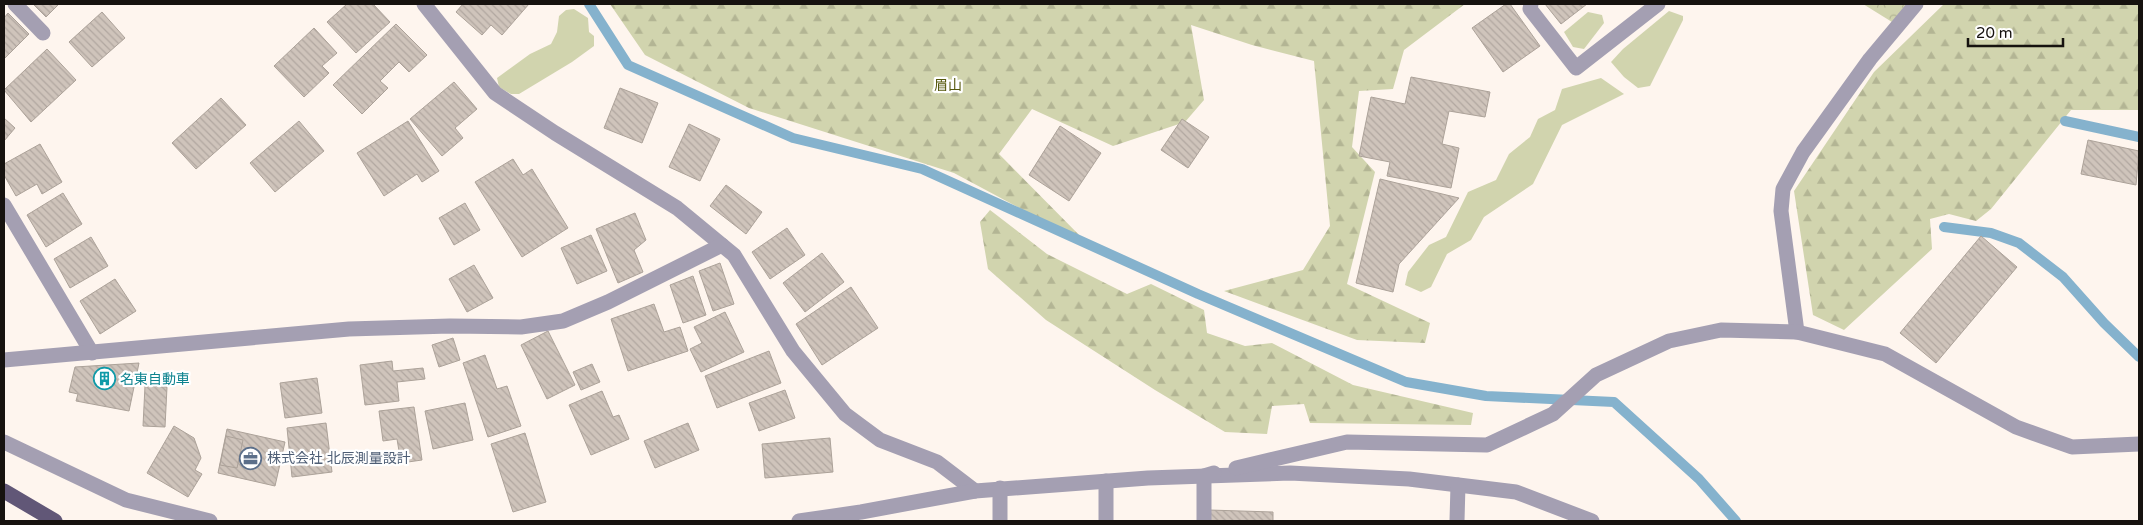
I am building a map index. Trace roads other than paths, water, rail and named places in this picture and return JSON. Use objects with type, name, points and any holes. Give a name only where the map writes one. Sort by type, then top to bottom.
[{"type":"main road","points":[[4,491],[55,521]]},
{"type":"street","points":[[15,4],[43,33]]},
{"type":"street","points":[[424,4],[495,93],[555,134],[677,208],[734,255],[793,352],[845,414],[880,440],[937,462],[975,491]]},
{"type":"street","points":[[1531,4],[1530,9],[1576,68],[1658,4]]},
{"type":"street","points":[[1797,332],[1781,212],[1783,189],[1803,152],[1864,66],[1916,4]]},
{"type":"street","points":[[4,204],[92,353]]},
{"type":"street","points":[[4,360],[349,329],[450,326],[521,327],[563,321],[608,302],[722,245]]},
{"type":"street","points":[[1204,476],[1347,442],[1487,445],[1553,414],[1596,375],[1669,341],[1720,330],[1797,332],[1885,354],[2016,427],[2072,447],[2139,444]]},
{"type":"street","points":[[4,442],[126,500],[210,521]]},
{"type":"street","points":[[799,521],[861,517],[975,491],[1000,488],[1106,480],[1290,473],[1409,479],[1516,492],[1592,521]]},
{"type":"street","points":[[1204,476],[1204,521]]},
{"type":"street","points":[[1106,480],[1106,521]]},
{"type":"street","points":[[1457,521],[1458,485]]},
{"type":"street","points":[[1000,488],[1000,521]]},
{"type":"waterway","points":[[589,4],[628,65],[793,138],[922,169],[1198,294],[1406,382],[1486,396],[1614,402],[1699,479],[1736,521]]},
{"type":"waterway","points":[[2065,121],[2139,137]]},
{"type":"waterway","points":[[1944,227],[1991,233],[2019,243],[2063,277],[2104,323],[2139,357]]},
{"type":"place","name":"名東自動車","points":[[104,379]]},
{"type":"place","name":"株式会社 北辰測量設計","points":[[251,458]]},
{"type":"park label","name":"眉山","points":[[948,85]]}]
